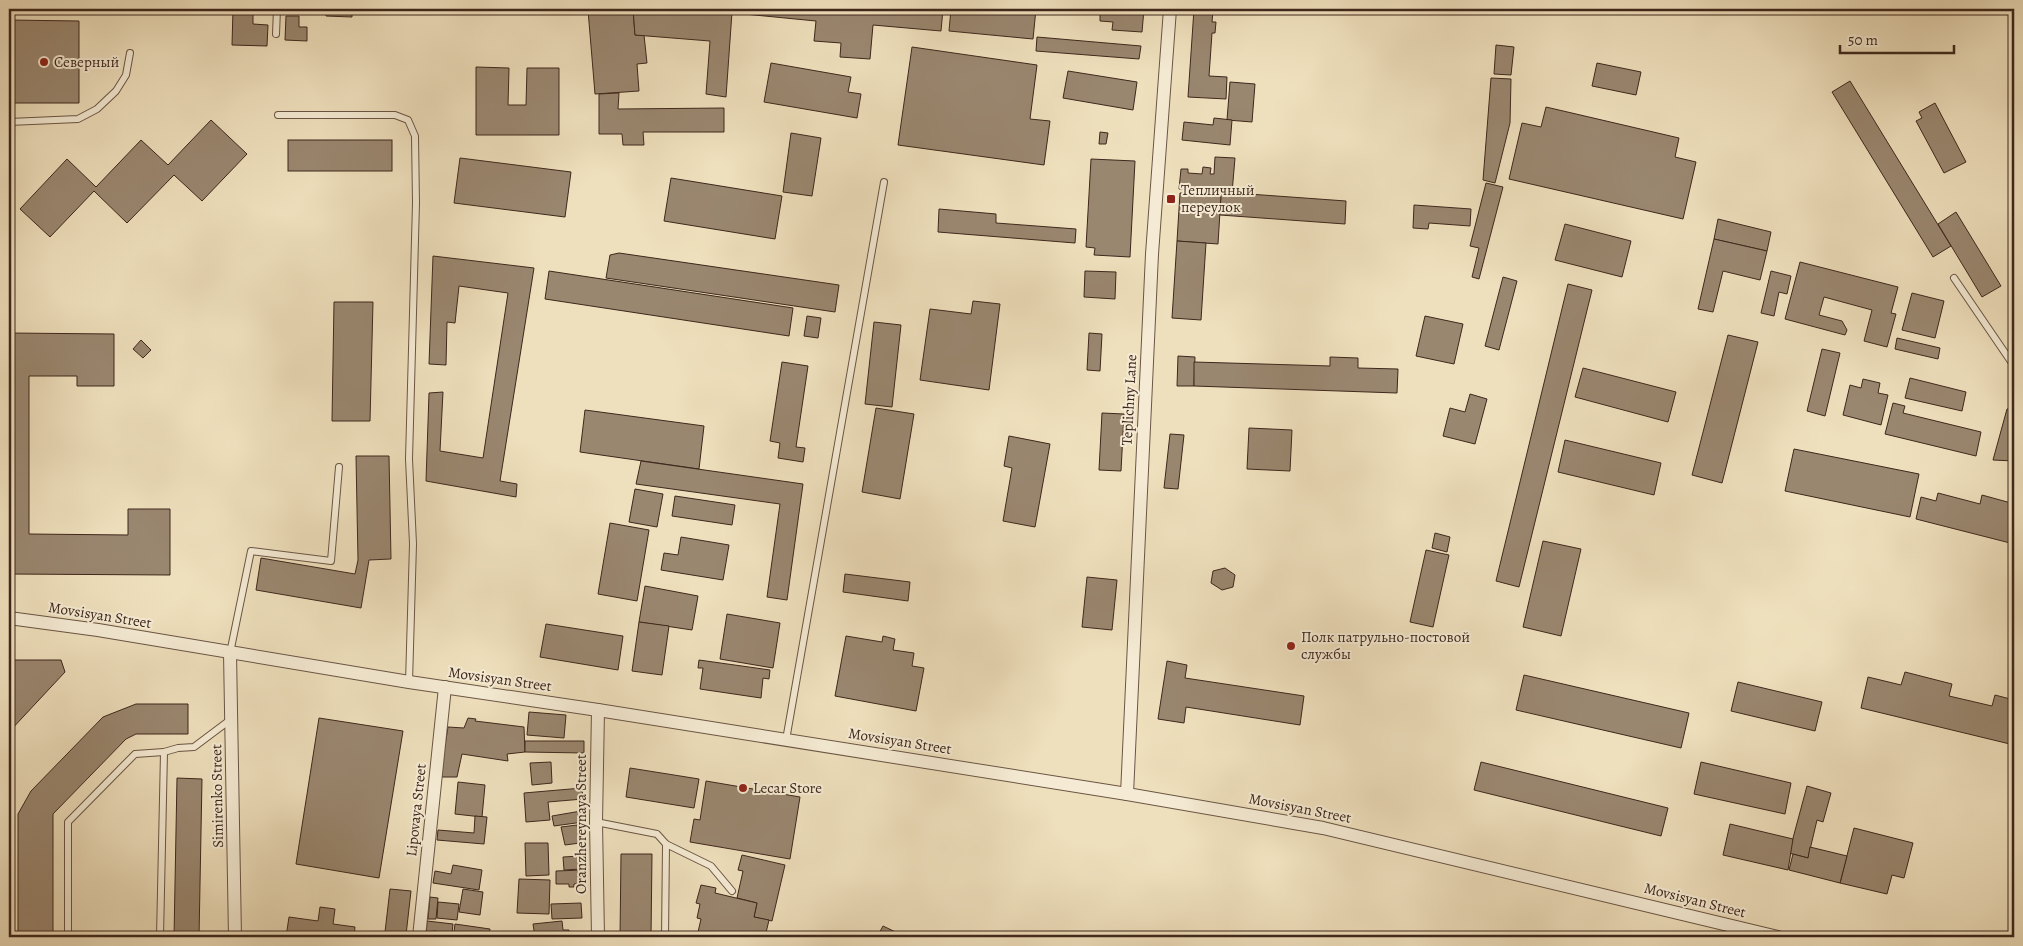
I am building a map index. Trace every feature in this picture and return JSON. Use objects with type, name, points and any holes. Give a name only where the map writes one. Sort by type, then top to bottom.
[{"type":"street","name":"Teplichny Lane","points":[[1127,794],[1152,254],[1170,9]]},
{"type":"street","name":"Movsisyan Street","points":[[9,618],[98,630],[409,682],[1127,794],[1323,828],[1778,937]]},
{"type":"street","name":"Simirenko Street","points":[[230,653],[236,937]]},
{"type":"street","name":"Lipovaya Street","points":[[419,937],[446,687]]},
{"type":"street","name":"Oranzhereynaya Street","points":[[598,710],[596,822],[598,937]]},
{"type":"lane","points":[[276,34],[277,9]]},
{"type":"lane","points":[[9,122],[78,119],[98,109],[116,91],[126,75],[130,53]]},
{"type":"lane","points":[[278,115],[395,115],[408,120],[415,136],[416,203],[409,459],[413,544],[409,682]]},
{"type":"lane","points":[[786,740],[884,182]]},
{"type":"lane","points":[[1954,278],[2014,366]]},
{"type":"lane","points":[[230,653],[251,551],[331,561],[338,467]]},
{"type":"lane","points":[[68,937],[68,822],[135,754],[194,747],[232,720]]},
{"type":"lane","points":[[160,937],[164,752]]},
{"type":"lane","points":[[596,822],[657,834],[666,844],[711,866],[732,891]]},
{"type":"lane","points":[[665,937],[666,844]]},
{"type":"building","points":[[233,9],[253,9],[253,24],[268,25],[267,46],[232,45]]},
{"type":"building","points":[[326,9],[352,9],[352,17],[326,16]]},
{"type":"building","points":[[385,9],[397,9],[397,13],[385,13]]},
{"type":"building","points":[[633,9],[635,35],[644,35],[647,63],[637,64],[639,91],[595,94],[588,10]]},
{"type":"building","points":[[633,9],[732,12],[726,97],[706,94],[710,41],[635,35]]},
{"type":"building","points":[[745,9],[943,9],[941,31],[873,25],[870,59],[840,57],[841,43],[814,41],[816,21],[744,14]]},
{"type":"building","points":[[951,9],[1036,9],[1033,39],[949,31]]},
{"type":"building","points":[[1100,9],[1144,9],[1142,32],[1112,30],[1113,22],[1100,21]]},
{"type":"building","points":[[1194,9],[1213,10],[1212,22],[1216,22],[1215,33],[1212,33],[1209,76],[1227,77],[1226,99],[1188,97]]},
{"type":"building","points":[[286,16],[299,16],[299,27],[307,27],[307,41],[285,40]]},
{"type":"building","name":"Северный","points":[[9,20],[79,21],[79,103],[9,103]]},
{"type":"building","points":[[1037,37],[1141,46],[1139,59],[1036,51]]},
{"type":"building","points":[[1496,45],[1514,47],[1511,75],[1494,74]]},
{"type":"building","points":[[912,47],[1037,65],[1030,119],[1050,121],[1044,165],[898,145]]},
{"type":"building","points":[[771,63],[851,77],[848,92],[861,94],[857,118],[764,102]]},
{"type":"building","points":[[1597,63],[1641,72],[1636,95],[1592,86]]},
{"type":"building","points":[[476,67],[509,68],[508,105],[526,105],[527,68],[559,68],[559,135],[476,135]]},
{"type":"building","points":[[1068,71],[1137,82],[1133,110],[1063,98]]},
{"type":"building","points":[[1491,78],[1511,79],[1510,123],[1495,183],[1483,180]]},
{"type":"building","points":[[1850,81],[1951,246],[1933,257],[1832,92]]},
{"type":"building","points":[[1230,82],[1255,84],[1252,122],[1227,120]]},
{"type":"building","points":[[619,93],[618,109],[724,108],[724,132],[643,132],[644,145],[623,145],[622,134],[599,134],[599,94]]},
{"type":"building","points":[[1935,103],[1966,162],[1944,173],[1916,121],[1922,118],[1919,112]]},
{"type":"building","points":[[1546,107],[1679,138],[1675,157],[1696,162],[1683,219],[1509,179],[1522,123],[1541,127]]},
{"type":"building","points":[[1214,118],[1232,120],[1230,145],[1182,140],[1184,122],[1213,125]]},
{"type":"building","points":[[211,120],[247,154],[202,201],[174,175],[127,223],[94,191],[50,237],[20,209],[67,159],[96,187],[141,140],[168,165]]},
{"type":"building","points":[[1100,132],[1108,133],[1106,144],[1099,144]]},
{"type":"building","points":[[791,133],[821,138],[812,196],[783,192]]},
{"type":"building","points":[[288,140],[392,140],[392,171],[288,171]]},
{"type":"building","points":[[1215,157],[1235,158],[1232,193],[1179,189],[1181,169],[1188,169],[1188,173],[1202,174],[1203,167],[1211,168],[1210,174],[1214,174]]},
{"type":"building","points":[[460,158],[571,172],[565,217],[454,203]]},
{"type":"building","points":[[1091,159],[1135,161],[1130,257],[1094,255],[1095,248],[1086,247]]},
{"type":"building","points":[[671,178],[782,196],[775,239],[664,221]]},
{"type":"building","points":[[1486,183],[1503,187],[1479,279],[1472,277],[1479,248],[1470,246]]},
{"type":"building","points":[[1221,192],[1346,201],[1345,224],[1220,215]]},
{"type":"building","points":[[1180,193],[1221,195],[1218,244],[1177,241]]},
{"type":"building","points":[[1414,205],[1471,209],[1470,226],[1429,223],[1428,229],[1413,228]]},
{"type":"building","points":[[939,209],[996,214],[996,223],[1076,229],[1075,243],[938,232]]},
{"type":"building","points":[[1956,212],[2001,286],[1982,297],[1938,224]]},
{"type":"building","points":[[1718,219],[1771,232],[1767,251],[1714,239]]},
{"type":"building","points":[[1565,224],[1631,241],[1622,277],[1555,260]]},
{"type":"building","points":[[1714,239],[1767,251],[1760,280],[1723,271],[1713,312],[1698,309]]},
{"type":"building","points":[[1177,241],[1206,243],[1201,320],[1172,318]]},
{"type":"building","points":[[619,253],[839,285],[835,312],[606,278],[610,255]]},
{"type":"building","points":[[433,256],[534,268],[500,481],[517,484],[516,497],[426,481],[429,393],[443,392],[440,451],[483,458],[508,293],[459,286],[455,323],[447,322],[446,365],[429,364]]},
{"type":"building","points":[[1800,262],[1898,287],[1891,313],[1896,314],[1887,347],[1864,341],[1872,310],[1824,297],[1819,315],[1842,321],[1847,330],[1845,335],[1785,319]]},
{"type":"building","points":[[549,271],[793,308],[789,336],[545,299]]},
{"type":"building","points":[[1085,271],[1116,272],[1115,299],[1084,297]]},
{"type":"building","points":[[1771,271],[1791,276],[1787,294],[1779,292],[1774,316],[1761,313]]},
{"type":"building","points":[[1503,277],[1517,281],[1499,350],[1485,346]]},
{"type":"building","points":[[1568,284],[1592,290],[1519,587],[1496,581]]},
{"type":"building","points":[[1912,293],[1944,301],[1935,338],[1902,330]]},
{"type":"building","points":[[973,301],[1000,304],[989,390],[920,380],[930,309],[971,314]]},
{"type":"building","points":[[334,302],[373,302],[370,421],[332,421]]},
{"type":"building","points":[[807,316],[821,318],[818,338],[804,336]]},
{"type":"building","points":[[1425,316],[1463,324],[1454,364],[1416,356]]},
{"type":"building","points":[[874,322],[901,325],[892,407],[865,404]]},
{"type":"building","points":[[9,333],[114,334],[114,386],[77,386],[77,376],[29,376],[29,534],[128,535],[128,509],[170,509],[170,575],[9,574]]},
{"type":"building","points":[[1089,333],[1102,334],[1100,371],[1087,370]]},
{"type":"building","points":[[1728,335],[1758,342],[1722,483],[1692,475]]},
{"type":"building","points":[[1897,338],[1940,348],[1938,359],[1895,349]]},
{"type":"building","points":[[141,340],[151,350],[143,358],[133,349]]},
{"type":"building","points":[[1822,349],[1840,353],[1825,416],[1807,411]]},
{"type":"building","points":[[1178,356],[1195,357],[1194,386],[1177,386]]},
{"type":"building","points":[[1330,357],[1358,358],[1358,368],[1398,369],[1397,393],[1194,386],[1194,362],[1330,366]]},
{"type":"building","points":[[782,362],[808,366],[796,447],[805,448],[803,462],[778,458],[780,443],[770,441]]},
{"type":"building","points":[[1583,368],[1676,392],[1668,422],[1575,397]]},
{"type":"building","points":[[1910,378],[1966,392],[1962,411],[1905,398]]},
{"type":"building","points":[[1863,379],[1880,383],[1878,393],[1888,395],[1881,425],[1843,415],[1850,385],[1861,388]]},
{"type":"building","points":[[1470,394],[1487,399],[1475,444],[1443,436],[1450,408],[1465,412]]},
{"type":"building","points":[[1893,403],[1905,406],[1903,413],[1981,432],[1976,456],[1885,434]]},
{"type":"building","points":[[2014,407],[2014,461],[1993,460],[2007,409]]},
{"type":"building","points":[[876,408],[914,414],[900,499],[862,492]]},
{"type":"building","points":[[585,410],[704,426],[699,469],[580,452]]},
{"type":"building","points":[[1102,413],[1124,414],[1121,471],[1099,470]]},
{"type":"building","points":[[1249,428],[1292,430],[1290,471],[1247,469]]},
{"type":"building","points":[[1170,434],[1184,435],[1178,489],[1164,488]]},
{"type":"building","points":[[1009,436],[1050,444],[1035,527],[1003,521],[1012,468],[1004,466]]},
{"type":"building","points":[[1565,440],[1661,463],[1654,495],[1558,472]]},
{"type":"building","points":[[1794,449],[1919,474],[1910,517],[1785,491]]},
{"type":"building","points":[[356,456],[389,456],[391,559],[369,560],[361,608],[256,590],[261,558],[355,574],[358,560]]},
{"type":"building","points":[[641,461],[803,484],[787,600],[767,597],[780,504],[636,484]]},
{"type":"building","points":[[635,489],[663,494],[657,527],[629,522]]},
{"type":"building","points":[[1938,493],[1980,504],[1982,495],[2011,503],[2010,510],[2014,511],[2014,544],[1916,519],[1921,497],[1936,501]]},
{"type":"building","points":[[675,496],[735,505],[732,525],[672,516]]},
{"type":"building","points":[[610,523],[649,530],[637,601],[598,594]]},
{"type":"building","points":[[1435,533],[1450,537],[1447,552],[1432,548]]},
{"type":"building","points":[[681,537],[729,545],[723,580],[661,570],[664,553],[678,555]]},
{"type":"building","points":[[1543,541],[1581,549],[1561,636],[1523,627]]},
{"type":"building","points":[[1426,550],[1449,555],[1433,627],[1410,622]]},
{"type":"building","points":[[1225,568],[1235,575],[1233,587],[1222,590],[1211,583],[1213,571]]},
{"type":"building","points":[[845,574],[910,582],[908,601],[843,592]]},
{"type":"building","points":[[1087,577],[1117,580],[1112,630],[1082,627]]},
{"type":"building","points":[[645,586],[698,596],[692,630],[639,622]]},
{"type":"building","points":[[727,614],[780,623],[773,668],[720,659]]},
{"type":"building","points":[[639,622],[669,626],[662,675],[632,671]]},
{"type":"building","points":[[546,624],[623,636],[618,670],[540,657]]},
{"type":"building","points":[[846,636],[882,642],[883,636],[895,639],[893,650],[914,653],[912,666],[924,668],[916,711],[835,696]]},
{"type":"building","points":[[9,660],[61,660],[65,672],[9,732]]},
{"type":"building","points":[[699,660],[770,670],[769,679],[763,678],[761,698],[700,689],[703,668],[698,668]]},
{"type":"building","points":[[1167,661],[1187,665],[1185,678],[1304,696],[1300,725],[1186,707],[1184,723],[1158,719]]},
{"type":"building","points":[[1905,672],[1952,684],[1949,696],[1992,706],[1995,695],[2014,700],[2014,745],[1861,708],[1868,677],[1901,685]]},
{"type":"building","points":[[1524,675],[1689,713],[1681,748],[1516,710]]},
{"type":"building","points":[[1738,682],[1822,702],[1815,731],[1731,711]]},
{"type":"building","points":[[136,704],[188,704],[188,734],[136,734],[126,739],[53,814],[53,937],[18,937],[18,814],[31,791],[103,717]]},
{"type":"building","points":[[529,712],[566,715],[564,738],[527,735]]},
{"type":"building","points":[[319,718],[403,731],[379,878],[296,864]]},
{"type":"building","points":[[468,718],[476,719],[475,721],[524,727],[525,752],[507,754],[508,761],[462,754],[457,777],[440,777],[448,727],[464,728]]},
{"type":"building","points":[[525,741],[584,741],[584,753],[525,752]]},
{"type":"building","points":[[551,762],[552,783],[532,785],[530,763]]},
{"type":"building","points":[[1481,762],[1668,808],[1661,836],[1474,790]]},
{"type":"building","points":[[1701,762],[1791,783],[1785,814],[1694,794]]},
{"type":"building","points":[[630,768],[699,779],[694,808],[626,797]]},
{"type":"building","points":[[177,778],[202,779],[199,937],[174,937]]},
{"type":"building","points":[[706,781],[800,797],[790,859],[690,842],[694,819],[700,820]]},
{"type":"building","points":[[458,782],[485,785],[482,817],[455,814]]},
{"type":"building","points":[[1807,786],[1831,793],[1823,822],[1817,820],[1808,858],[1789,853]]},
{"type":"building","points":[[582,788],[583,799],[548,802],[550,820],[526,822],[524,793]]},
{"type":"building","points":[[581,811],[583,822],[554,826],[552,816]]},
{"type":"building","points":[[475,816],[487,817],[484,844],[437,840],[438,830],[474,833]]},
{"type":"building","points":[[1730,824],[1793,839],[1788,870],[1723,855]]},
{"type":"building","points":[[577,825],[580,843],[565,845],[561,827]]},
{"type":"building","points":[[1854,828],[1913,843],[1904,878],[1892,875],[1887,894],[1840,883]]},
{"type":"building","points":[[525,843],[548,843],[549,875],[526,876]]},
{"type":"building","points":[[1810,847],[1847,856],[1840,883],[1789,870],[1793,854],[1808,858]]},
{"type":"building","points":[[621,854],[652,854],[651,937],[620,937]]},
{"type":"building","points":[[742,855],[785,865],[772,921],[754,917],[757,903],[737,898],[743,871],[738,870]]},
{"type":"building","points":[[580,856],[581,869],[564,870],[563,857]]},
{"type":"building","points":[[453,865],[482,870],[479,890],[433,883],[435,871],[451,874]]},
{"type":"building","points":[[583,870],[583,883],[574,884],[574,887],[569,887],[569,884],[556,884],[556,871]]},
{"type":"building","points":[[519,879],[550,880],[549,914],[517,913]]},
{"type":"building","points":[[701,885],[716,888],[715,893],[757,903],[754,917],[769,920],[765,937],[742,934],[741,937],[738,937],[714,932],[713,936],[698,932],[701,919],[697,918],[700,904],[696,903]]},
{"type":"building","points":[[390,889],[411,891],[406,935],[385,932]]},
{"type":"building","points":[[463,889],[483,892],[480,915],[459,912]]},
{"type":"building","points":[[430,897],[438,898],[436,919],[428,919]]},
{"type":"building","points":[[438,902],[459,904],[457,920],[437,918]]},
{"type":"building","points":[[581,903],[582,918],[552,919],[551,904]]},
{"type":"building","points":[[320,907],[335,909],[333,924],[355,927],[354,937],[286,937],[289,917],[318,921]]},
{"type":"building","points":[[427,921],[453,924],[452,933],[433,931],[433,937],[426,937]]},
{"type":"building","points":[[562,921],[563,930],[569,930],[570,937],[535,937],[533,924]]},
{"type":"building","points":[[455,924],[490,929],[489,936],[454,932]]},
{"type":"building","points":[[883,926],[904,936],[904,937],[877,937]]},
{"type":"building","points":[[454,933],[473,936],[473,937],[454,937]]},
{"type":"place","name":"Северный","points":[[44,62]]},
{"type":"place","name":"Тепличный переулок","points":[[1171,199]]},
{"type":"place","name":"Полк патрульно-постовой службы","points":[[1291,646]]},
{"type":"place","name":"Lecar Store","points":[[743,788]]}]
